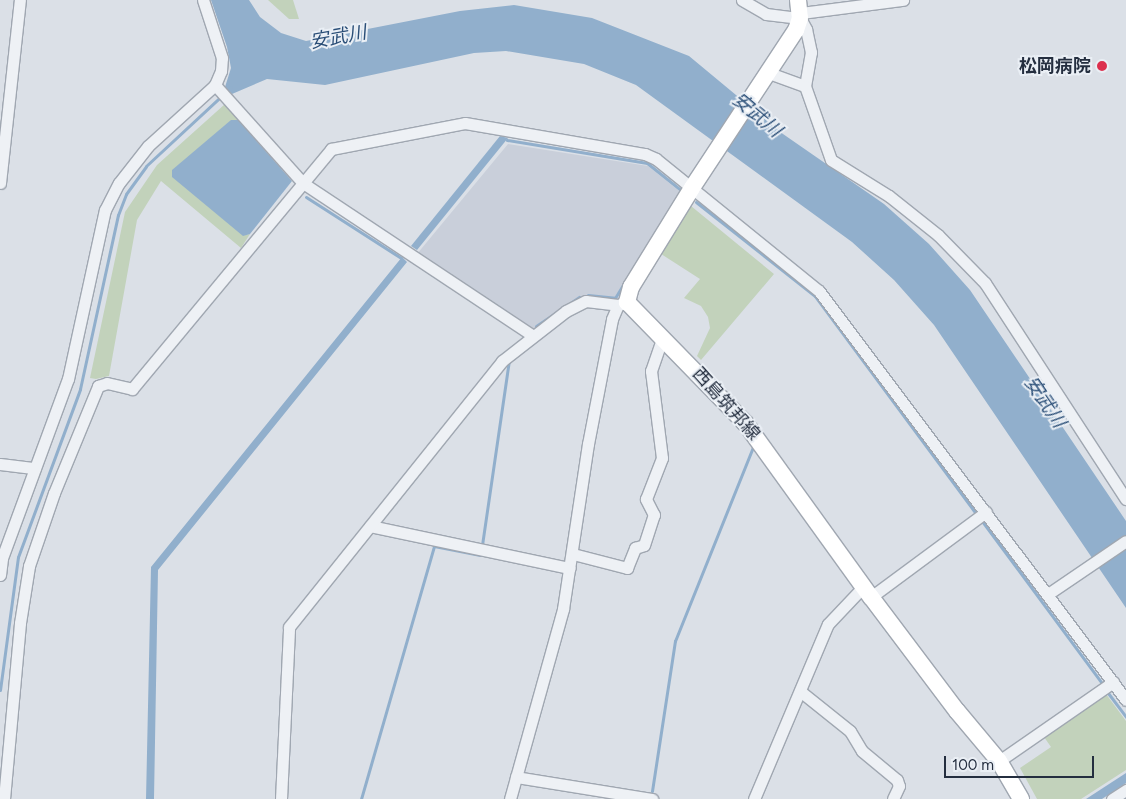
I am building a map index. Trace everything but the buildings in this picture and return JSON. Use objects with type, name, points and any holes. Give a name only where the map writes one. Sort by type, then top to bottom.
[{"type":"main road","points":[[623,303],[692,188],[770,74],[800,10]]},
{"type":"main road","name":"西島筑邦線","points":[[623,303],[663,337],[746,424],[867,592],[957,711],[999,761],[1021,799]]},
{"type":"street","points":[[0,183],[20,0]]},
{"type":"street","points":[[0,575],[2,558],[68,379],[105,210],[119,183],[148,146],[214,85],[222,71],[222,58],[203,0]]},
{"type":"street","points":[[742,0],[766,14],[903,0]]},
{"type":"street","points":[[800,10],[811,52],[805,86],[832,160],[889,196],[924,224],[985,283],[1126,499]]},
{"type":"street","points":[[770,74],[805,86]]},
{"type":"street","points":[[214,85],[303,183],[533,336]]},
{"type":"street","points":[[4,799],[20,623],[29,566],[54,493],[98,386],[107,383],[132,389],[330,149],[465,123],[645,154],[692,188],[819,291],[1126,700]]},
{"type":"street","points":[[281,799],[289,627],[502,361],[566,311],[586,301],[623,303]]},
{"type":"street","points":[[510,799],[551,658],[573,554],[588,444],[612,319],[623,303]]},
{"type":"street","points":[[573,554],[627,568],[635,548],[644,545],[654,515],[646,499],[662,458],[651,371],[663,337]]},
{"type":"street","points":[[0,464],[35,468]]},
{"type":"street","points":[[754,799],[828,624],[867,592],[986,512]]},
{"type":"street","points":[[370,526],[570,568]]},
{"type":"street","points":[[1048,594],[1126,541]]},
{"type":"street","points":[[999,761],[1113,682]]},
{"type":"street","points":[[800,691],[850,731],[862,750],[897,780],[899,786],[893,799]]},
{"type":"street","points":[[516,777],[652,799]]},
{"type":"street","points":[[1112,799],[1126,790]]},
{"type":"shaded area","points":[[508,144],[648,166],[683,194],[616,299],[586,297],[567,304],[532,330],[417,254]]},
{"type":"green space","points":[[268,0],[293,0],[299,19],[289,19]]},
{"type":"green space","points":[[225,104],[238,120],[231,121],[243,235],[250,234],[241,248],[161,181],[137,220],[109,376],[96,379],[90,378],[125,212],[157,165]]},
{"type":"green space","points":[[691,206],[774,274],[701,360],[697,356],[710,328],[708,317],[701,306],[684,298],[700,279],[658,252]]},
{"type":"green space","points":[[1106,694],[1126,721],[1126,770],[1081,799],[1037,799],[1020,768],[1051,747],[1044,737]]},
{"type":"water","name":"安武川","points":[[211,0],[249,0],[260,17],[281,33],[306,41],[460,11],[514,5],[592,18],[689,56],[783,134],[884,204],[929,244],[970,290],[1126,521],[1126,608],[934,325],[894,280],[852,242],[636,85],[584,64],[506,51],[474,53],[325,85],[267,79],[232,94],[225,87],[231,68],[227,47]]},
{"type":"water","points":[[231,120],[238,120],[292,181],[250,234],[243,236],[172,177],[172,170]]},
{"type":"water","points":[[500,136],[508,138],[417,250],[411,246]]},
{"type":"water","points":[[402,257],[407,262],[158,570],[154,799],[146,799],[151,567]]},
{"type":"water","points":[[1126,773],[1126,783],[1102,799],[1086,799]]},
{"type":"waterway","points":[[0,690],[18,557],[80,389],[118,215],[126,194],[146,166],[231,87]]},
{"type":"waterway","points":[[507,140],[647,163],[682,191]]},
{"type":"waterway","points":[[306,197],[401,258]]},
{"type":"waterway","points":[[696,202],[815,296],[975,512]]},
{"type":"waterway","points":[[588,295],[615,298],[624,283]]},
{"type":"waterway","points":[[536,326],[579,297]]},
{"type":"waterway","points":[[482,545],[509,361]]},
{"type":"waterway","points":[[652,791],[675,641],[754,444]]},
{"type":"waterway","points":[[982,521],[1101,682]]},
{"type":"waterway","points":[[361,799],[434,546],[480,555]]},
{"type":"waterway","points":[[1108,693],[1126,717]]},
{"type":"place","name":"松岡病院","points":[[1102,66]]}]
